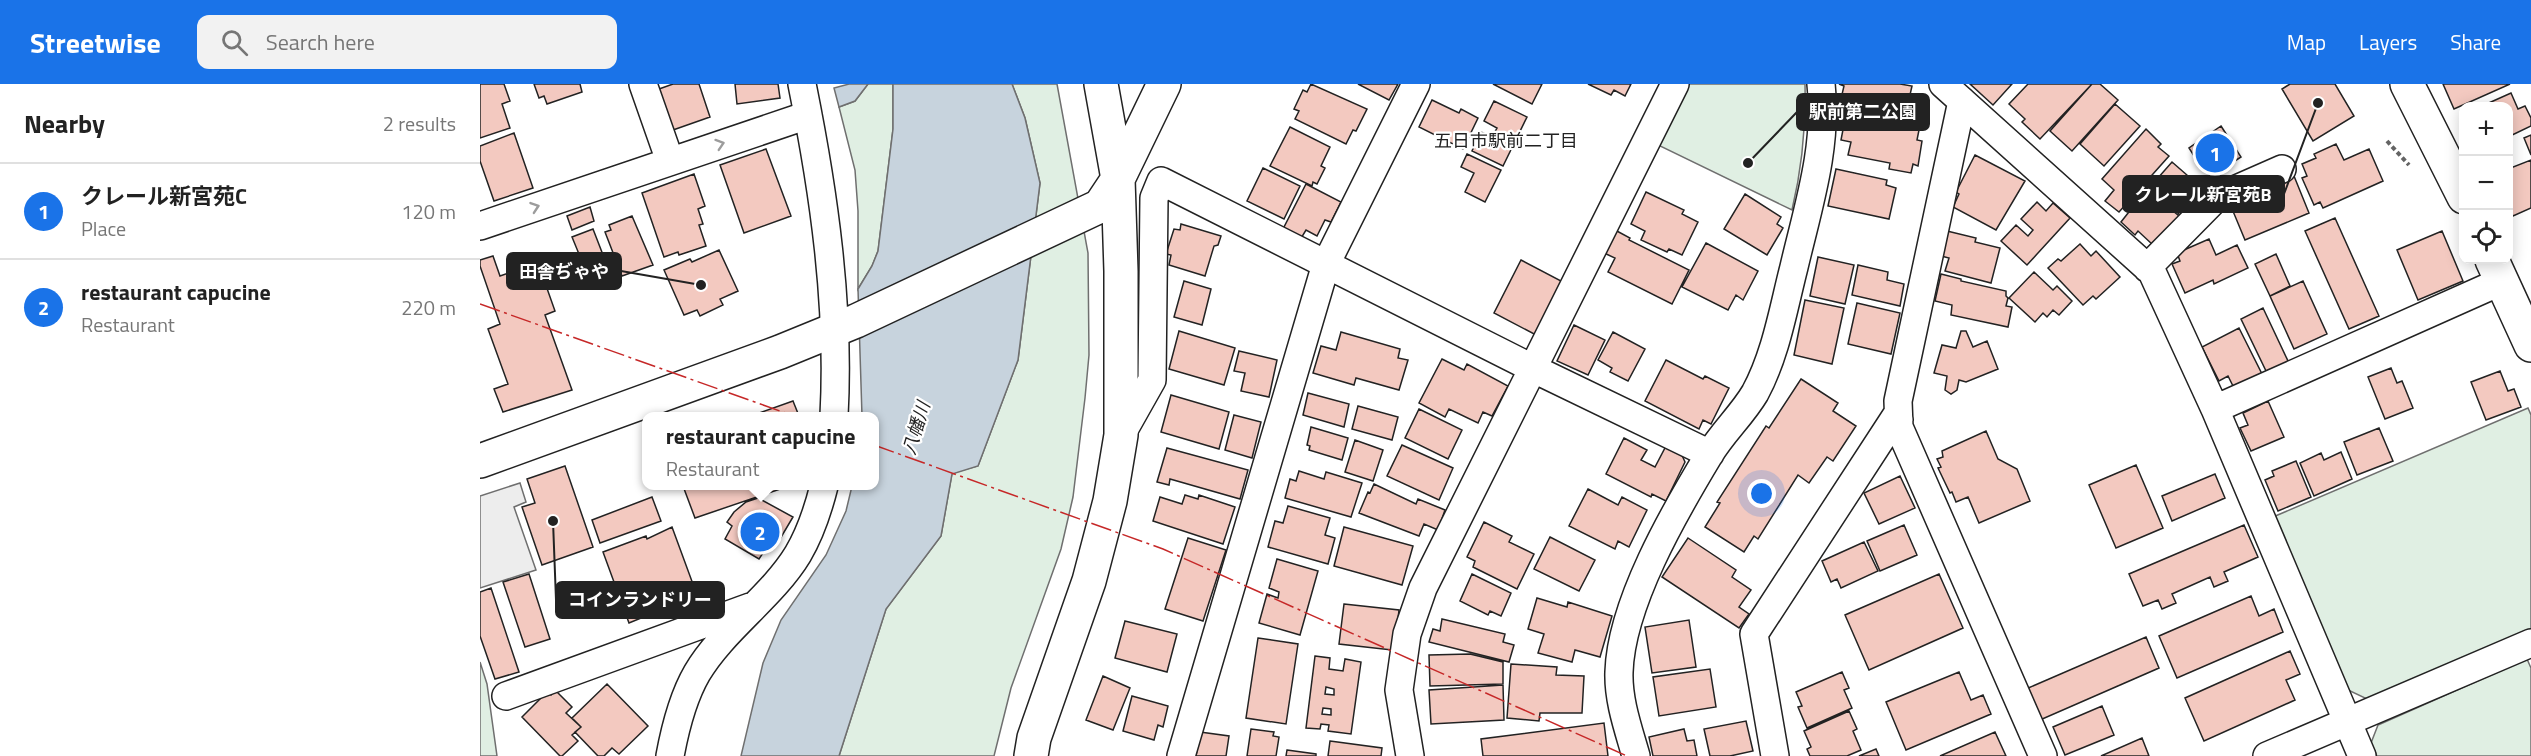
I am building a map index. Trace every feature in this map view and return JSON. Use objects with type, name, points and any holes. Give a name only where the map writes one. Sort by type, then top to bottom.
[{"type":"street","points":[[644,84],[669,161]]},
{"type":"street","points":[[802,84],[845,325],[836,377],[834,412]]},
{"type":"street","points":[[1031,756],[1034,738],[1089,581],[1110,501],[1121,435],[1121,271],[1118,179],[1101,84]]},
{"type":"street","points":[[480,461],[780,352],[845,325],[1100,206],[1118,179],[1164,84]]},
{"type":"street","points":[[1180,756],[1326,264],[1416,84]]},
{"type":"street","points":[[1410,756],[1399,690],[1407,633],[1423,588],[1675,84]]},
{"type":"street","points":[[1636,756],[1622,707],[1619,672],[1622,639],[1631,608],[1654,556],[1710,454],[1753,395],[1772,359],[1821,155],[1823,100],[1821,84]]},
{"type":"street","points":[[2407,84],[2459,189]]},
{"type":"street","points":[[1952,93],[2152,272],[2215,409],[2362,756]]},
{"type":"street","points":[[1899,427],[1898,401],[1952,93]]},
{"type":"street","points":[[480,226],[808,115]]},
{"type":"street","points":[[2147,268],[2216,198],[2282,170]]},
{"type":"street","points":[[1121,435],[1152,380],[1154,198],[1161,181],[1534,369],[1710,454]]},
{"type":"street","points":[[2215,409],[2497,270],[2531,345]]},
{"type":"street","points":[[1775,756],[1754,634],[1898,413],[1899,427],[2043,756]]},
{"type":"street","points":[[669,756],[682,708],[696,675],[712,651],[797,556],[815,521],[823,490]]},
{"type":"street","points":[[506,696],[752,606]]},
{"type":"street","points":[[2267,756],[2531,643]]},
{"type":"path","points":[[2387,141],[2408,163]]},
{"type":"green space","points":[[868,84],[893,84],[893,129],[878,251],[858,289],[858,211],[855,170],[839,107],[855,101]]},
{"type":"green space","points":[[1012,84],[1057,84],[1088,253],[1089,355],[1073,497],[1061,549],[1011,688],[994,756],[839,756],[886,609],[941,536],[952,473],[978,466],[1018,360],[1040,183],[1025,118]]},
{"type":"green space","points":[[1689,84],[1805,84],[1803,147],[1792,210],[1658,145]]},
{"type":"green space","points":[[2528,408],[2531,415],[2531,629],[2367,699],[2348,690],[2273,517]]},
{"type":"green space","points":[[2527,659],[2531,668],[2531,756],[2377,756],[2371,743],[2378,725]]},
{"type":"green space","points":[[480,662],[487,684],[497,756],[480,756]]},
{"type":"shaded area","points":[[520,483],[526,502],[514,507],[536,570],[480,588],[480,496]]},
{"type":"water","points":[[849,84],[868,84],[855,101],[839,107],[834,88]]},
{"type":"water","name":"八幡川","points":[[893,84],[1012,84],[1025,118],[1040,183],[1018,360],[978,466],[952,474],[941,536],[886,609],[839,756],[741,756],[763,663],[781,620],[826,555],[846,511],[851,490],[879,490],[879,412],[862,412],[858,289],[878,251],[893,129]]},
{"type":"building","points":[[480,84],[504,84],[510,101],[502,104],[510,128],[480,138]]},
{"type":"building","points":[[534,84],[580,84],[582,92],[547,104],[544,96],[539,98]]},
{"type":"building","points":[[673,84],[699,84],[710,117],[673,130],[659,89]]},
{"type":"building","points":[[735,84],[778,84],[780,98],[737,104]]},
{"type":"building","points":[[1311,84],[1367,109],[1356,131],[1353,130],[1346,144],[1295,119],[1299,111],[1294,109],[1303,90],[1307,92]]},
{"type":"building","points":[[1358,84],[1398,84],[1389,100]]},
{"type":"building","points":[[1493,84],[1542,84],[1532,104]]},
{"type":"building","points":[[1588,84],[1631,84],[1625,96],[1614,90],[1611,95]]},
{"type":"building","points":[[1839,84],[1912,86],[1907,108],[1901,107],[1899,115],[1840,103],[1844,86]]},
{"type":"building","points":[[1970,84],[2012,84],[1993,105]]},
{"type":"building","points":[[2028,84],[2092,84],[2040,139],[2022,122],[2025,119],[2009,104]]},
{"type":"building","points":[[2092,84],[2100,84],[2118,100],[2072,151],[2050,131]]},
{"type":"building","points":[[2290,84],[2335,84],[2354,116],[2313,141],[2282,89]]},
{"type":"building","points":[[2443,84],[2510,84],[2470,102],[2459,102],[2459,107],[2454,109]]},
{"type":"building","points":[[2511,93],[2518,109],[2525,106],[2531,118],[2531,126],[2513,135],[2513,102],[2491,102]]},
{"type":"building","points":[[1432,100],[1459,113],[1461,109],[1478,118],[1463,149],[1419,127]]},
{"type":"building","points":[[1494,101],[1527,117],[1503,166],[1472,151],[1481,132],[1492,137],[1497,128],[1484,121]]},
{"type":"building","points":[[2115,104],[2140,126],[2104,166],[2080,144]]},
{"type":"building","points":[[1858,108],[1902,117],[1902,121],[1920,125],[1917,140],[1922,141],[1918,166],[1913,164],[1911,173],[1889,169],[1890,163],[1848,155],[1851,142],[1841,140],[1846,114],[1856,116]]},
{"type":"building","points":[[2221,126],[2241,157],[2215,174],[2207,163],[2201,167],[2189,148]]},
{"type":"building","points":[[1290,127],[1330,147],[1321,166],[1325,168],[1317,184],[1313,182],[1312,186],[1270,166]]},
{"type":"building","points":[[2146,129],[2161,144],[2158,147],[2169,156],[2119,212],[2105,201],[2114,190],[2102,179]]},
{"type":"building","points":[[514,133],[533,188],[494,201],[480,161],[480,146]]},
{"type":"building","points":[[2531,135],[2531,155],[2524,138]]},
{"type":"building","points":[[2336,144],[2344,160],[2369,149],[2383,181],[2323,208],[2320,202],[2314,205],[2302,178],[2307,176],[2302,164],[2316,158],[2314,154]]},
{"type":"building","points":[[766,149],[791,216],[744,233],[720,165]]},
{"type":"building","points":[[1467,154],[1501,170],[1485,202],[1465,192],[1474,173],[1461,167]]},
{"type":"building","points":[[1975,155],[2025,181],[1996,230],[1953,207],[1959,194],[1956,192]]},
{"type":"building","points":[[2531,160],[2531,208],[2513,216],[2513,210],[2513,167]]},
{"type":"building","points":[[2172,162],[2203,189],[2180,215],[2150,187]]},
{"type":"building","points":[[1263,168],[1300,186],[1284,219],[1247,201]]},
{"type":"building","points":[[1836,169],[1887,180],[1886,185],[1896,188],[1889,219],[1828,206]]},
{"type":"building","points":[[694,174],[705,206],[698,209],[703,224],[699,225],[706,246],[679,255],[678,252],[664,257],[642,193]]},
{"type":"building","points":[[2294,176],[2309,213],[2245,240],[2230,204]]},
{"type":"building","points":[[1306,184],[1341,202],[1331,222],[1325,220],[1317,236],[1306,230],[1300,240],[1282,231]]},
{"type":"building","points":[[2147,189],[2179,216],[2153,245],[2138,231],[2135,235],[2121,222]]},
{"type":"building","points":[[1646,192],[1684,210],[1682,214],[1698,222],[1682,255],[1669,249],[1667,252],[1641,240],[1645,231],[1631,224]]},
{"type":"building","points":[[1745,194],[1781,217],[1777,224],[1783,228],[1767,255],[1724,229]]},
{"type":"building","points":[[2037,202],[2046,211],[2053,203],[2070,218],[2027,265],[2001,241],[2016,225],[2028,236],[2033,230],[2021,219]]},
{"type":"building","points":[[590,207],[594,221],[572,230],[567,216]]},
{"type":"building","points":[[632,216],[653,265],[622,276],[605,232],[611,230],[609,225]]},
{"type":"building","points":[[2335,218],[2379,316],[2349,329],[2305,231]]},
{"type":"building","points":[[1181,224],[1221,236],[1218,245],[1214,246],[1205,276],[1169,265],[1171,255],[1166,254],[1174,229],[1180,230]]},
{"type":"building","points":[[593,229],[610,273],[576,286],[566,259],[579,254],[572,237]]},
{"type":"building","points":[[1615,230],[1630,238],[1629,240],[1689,270],[1672,304],[1608,272],[1615,258],[1604,253]]},
{"type":"building","points":[[1947,231],[1976,238],[1975,242],[2000,248],[1991,283],[1945,271],[1949,258],[1941,256]]},
{"type":"building","points":[[2442,231],[2463,281],[2418,300],[2397,250]]},
{"type":"building","points":[[2209,239],[2216,255],[2237,245],[2248,268],[2214,284],[2213,280],[2185,293],[2172,264],[2180,261],[2177,253]]},
{"type":"building","points":[[1706,243],[1758,271],[1743,300],[1736,295],[1728,310],[1682,287]]},
{"type":"building","points":[[2080,244],[2091,256],[2096,251],[2120,277],[2096,299],[2093,296],[2083,305],[2048,268],[2058,259],[2061,261]]},
{"type":"building","points":[[719,250],[738,291],[720,299],[723,305],[700,316],[697,310],[684,315],[664,270],[690,259],[692,262]]},
{"type":"building","points":[[2276,254],[2290,286],[2270,296],[2255,264]]},
{"type":"building","points":[[493,256],[500,276],[538,263],[555,311],[545,315],[572,390],[503,412],[494,389],[508,384],[488,329],[500,324],[480,266],[480,260]]},
{"type":"building","points":[[1818,257],[1854,265],[1845,304],[1810,296]]},
{"type":"building","points":[[1521,260],[1563,282],[1536,335],[1494,313]]},
{"type":"building","points":[[1858,265],[1888,272],[1887,280],[1904,284],[1900,306],[1852,295]]},
{"type":"building","points":[[2034,272],[2053,290],[2057,286],[2072,301],[2059,315],[2053,310],[2047,317],[2043,313],[2035,322],[2009,298]]},
{"type":"building","points":[[1941,274],[2006,291],[2008,298],[2006,306],[2012,307],[2008,327],[1951,315],[1952,305],[1935,301]]},
{"type":"building","points":[[1184,281],[1211,289],[1202,325],[1174,317]]},
{"type":"building","points":[[2303,281],[2327,334],[2294,349],[2270,296]]},
{"type":"building","points":[[1805,300],[1844,308],[1832,364],[1794,355]]},
{"type":"building","points":[[1857,303],[1900,313],[1891,354],[1848,344]]},
{"type":"building","points":[[2263,308],[2289,363],[2267,373],[2241,319]]},
{"type":"building","points":[[1574,325],[1605,340],[1588,375],[1557,361]]},
{"type":"building","points":[[2239,328],[2262,374],[2234,388],[2228,376],[2219,381],[2202,347]]},
{"type":"building","points":[[1179,331],[1235,348],[1224,385],[1169,369]]},
{"type":"building","points":[[1961,331],[1966,331],[1973,347],[1987,341],[1998,369],[1966,382],[1959,380],[1957,390],[1951,394],[1945,390],[1947,376],[1934,373],[1942,345],[1956,348]]},
{"type":"building","points":[[1341,332],[1400,349],[1398,358],[1408,360],[1399,390],[1356,378],[1354,385],[1313,373],[1321,346],[1336,350]]},
{"type":"building","points":[[1613,332],[1645,349],[1628,381],[1610,372],[1612,368],[1598,360]]},
{"type":"building","points":[[1239,351],[1277,360],[1269,397],[1241,391],[1245,373],[1234,371]]},
{"type":"building","points":[[1442,359],[1464,370],[1467,364],[1508,386],[1492,416],[1483,412],[1478,423],[1449,409],[1445,417],[1419,403]]},
{"type":"building","points":[[1666,360],[1703,379],[1705,376],[1729,388],[1711,424],[1703,420],[1699,429],[1645,401]]},
{"type":"building","points":[[2391,368],[2397,383],[2402,381],[2413,408],[2385,419],[2368,377]]},
{"type":"building","points":[[2500,371],[2508,391],[2514,389],[2521,407],[2486,420],[2471,382]]},
{"type":"building","points":[[1801,379],[1838,403],[1833,411],[1856,426],[1833,461],[1827,457],[1809,483],[1798,475],[1758,539],[1754,536],[1744,552],[1705,527],[1720,503],[1717,502],[1766,426],[1769,428]]},
{"type":"building","points":[[1308,393],[1349,404],[1344,427],[1303,415]]},
{"type":"building","points":[[1171,395],[1229,412],[1219,449],[1161,432]]},
{"type":"building","points":[[793,401],[797,412],[762,412]]},
{"type":"building","points":[[2268,401],[2284,437],[2251,451],[2240,428],[2248,425],[2243,413]]},
{"type":"building","points":[[1358,406],[1398,417],[1392,440],[1352,429]]},
{"type":"building","points":[[1419,409],[1462,430],[1448,459],[1405,438]]},
{"type":"building","points":[[1234,415],[1261,422],[1252,458],[1225,450]]},
{"type":"building","points":[[1311,427],[1348,438],[1342,460],[1309,450],[1310,446],[1307,445]]},
{"type":"building","points":[[2379,428],[2393,461],[2357,475],[2344,442]]},
{"type":"building","points":[[1986,431],[1998,459],[2017,469],[2030,501],[1979,523],[1968,497],[1956,502],[1952,492],[1950,493],[1938,468],[1941,467],[1937,459],[1943,457],[1942,451]]},
{"type":"building","points":[[1624,438],[1647,450],[1641,460],[1655,467],[1666,446],[1681,453],[1685,462],[1666,501],[1652,494],[1651,497],[1606,474]]},
{"type":"building","points":[[1355,440],[1383,450],[1373,481],[1345,472]]},
{"type":"building","points":[[1402,445],[1453,468],[1439,500],[1387,476]]},
{"type":"building","points":[[1167,448],[1248,470],[1240,499],[1170,479],[1169,485],[1157,482]]},
{"type":"building","points":[[2341,452],[2352,479],[2314,496],[2300,463],[2321,453],[2324,460]]},
{"type":"building","points":[[2296,461],[2311,497],[2278,511],[2265,480],[2274,476],[2272,471]]},
{"type":"building","points":[[2136,465],[2163,528],[2116,548],[2089,485]]},
{"type":"building","points":[[565,466],[593,547],[542,565],[522,507],[535,503],[527,479]]},
{"type":"building","points":[[1299,471],[1324,479],[1326,472],[1362,483],[1351,517],[1285,498],[1290,479],[1296,481]]},
{"type":"building","points":[[2215,474],[2225,498],[2172,521],[2162,496]]},
{"type":"building","points":[[1900,476],[1915,508],[1879,524],[1864,493]]},
{"type":"building","points":[[1374,484],[1416,504],[1418,499],[1445,510],[1438,530],[1424,524],[1419,536],[1359,513]]},
{"type":"building","points":[[1588,489],[1618,505],[1622,497],[1647,510],[1629,547],[1618,541],[1615,549],[1569,526]]},
{"type":"building","points":[[684,490],[777,490],[695,518]]},
{"type":"building","points":[[1185,495],[1198,499],[1199,495],[1235,507],[1223,544],[1153,521],[1160,497],[1182,504]]},
{"type":"building","points":[[652,497],[661,521],[600,543],[592,520]]},
{"type":"building","points":[[758,498],[793,517],[777,544],[771,541],[759,559],[725,539],[732,526],[727,522],[734,512],[746,502]]},
{"type":"building","points":[[1288,506],[1330,518],[1325,535],[1335,538],[1328,564],[1268,547],[1275,521],[1283,523]]},
{"type":"building","points":[[1484,522],[1512,536],[1509,542],[1534,554],[1517,589],[1473,567],[1475,561],[1467,557]]},
{"type":"building","points":[[1904,525],[1917,555],[1880,571],[1867,541]]},
{"type":"building","points":[[2244,525],[2258,557],[2224,572],[2228,581],[2214,587],[2210,577],[2172,594],[2176,603],[2162,609],[2158,600],[2143,606],[2129,574]]},
{"type":"building","points":[[672,527],[697,595],[629,623],[603,552],[646,536],[647,539]]},
{"type":"building","points":[[1344,527],[1413,546],[1402,585],[1334,566]]},
{"type":"building","points":[[1550,537],[1595,560],[1579,591],[1534,569]]},
{"type":"building","points":[[1188,538],[1226,550],[1203,621],[1165,609]]},
{"type":"building","points":[[1688,538],[1736,570],[1732,577],[1751,590],[1739,607],[1749,614],[1739,628],[1662,577]]},
{"type":"building","points":[[1864,542],[1878,571],[1841,588],[1837,579],[1831,582],[1822,561]]},
{"type":"building","points":[[1277,559],[1318,571],[1300,635],[1259,623],[1267,594],[1278,598],[1279,592],[1269,588]]},
{"type":"building","points":[[529,574],[550,639],[525,647],[503,582]]},
{"type":"building","points":[[1472,574],[1511,593],[1501,616],[1490,611],[1488,615],[1460,601]]},
{"type":"building","points":[[1939,574],[1963,628],[1869,670],[1845,615]]},
{"type":"building","points":[[491,588],[519,672],[495,679],[480,636],[480,592]]},
{"type":"building","points":[[2251,596],[2259,616],[2274,609],[2283,632],[2177,678],[2159,636]]},
{"type":"building","points":[[1537,598],[1567,607],[1568,602],[1612,616],[1600,657],[1575,650],[1572,662],[1538,653],[1544,634],[1528,629]]},
{"type":"building","points":[[1344,604],[1399,610],[1395,645],[1392,650],[1339,644]]},
{"type":"building","points":[[1442,619],[1505,634],[1503,642],[1514,645],[1509,662],[1429,642],[1433,629],[1440,631]]},
{"type":"building","points":[[1689,620],[1696,667],[1652,673],[1645,627]]},
{"type":"building","points":[[1125,621],[1177,634],[1167,672],[1115,658]]},
{"type":"building","points":[[2146,637],[2159,668],[2040,720],[2026,689]]},
{"type":"building","points":[[1258,638],[1298,644],[1286,724],[1246,718]]},
{"type":"building","points":[[2290,651],[2300,674],[2286,680],[2295,700],[2204,741],[2185,698]]},
{"type":"building","points":[[1470,654],[1503,662],[1503,684],[1430,686],[1429,655]]},
{"type":"building","points":[[1315,656],[1330,658],[1329,669],[1343,671],[1345,659],[1361,662],[1351,734],[1328,731],[1329,725],[1321,724],[1320,729],[1306,728]],"holes":[[[1326,687],[1334,689],[1334,695],[1325,694]],[[1323,708],[1331,709],[1331,715],[1322,714]]]},
{"type":"building","points":[[1511,664],[1557,667],[1556,675],[1584,676],[1582,713],[1540,713],[1539,721],[1507,718]]},
{"type":"building","points":[[1710,669],[1716,707],[1659,716],[1653,677]]},
{"type":"building","points":[[1842,672],[1849,688],[1844,690],[1852,708],[1807,728],[1798,707],[1802,706],[1796,692]]},
{"type":"building","points":[[1959,672],[1971,700],[1983,695],[1991,714],[1906,750],[1886,702]]},
{"type":"building","points":[[1103,676],[1130,688],[1113,730],[1086,720]]},
{"type":"building","points":[[607,684],[648,726],[619,754],[612,748],[604,756],[598,756],[575,732],[581,727],[572,718]]},
{"type":"building","points":[[1503,685],[1504,720],[1431,724],[1429,690]]},
{"type":"building","points":[[555,690],[572,707],[566,713],[581,727],[572,735],[578,741],[562,756],[522,717],[547,692],[551,695]]},
{"type":"building","points":[[1132,696],[1168,706],[1163,727],[1158,725],[1154,740],[1123,731]]},
{"type":"building","points":[[2102,706],[2114,735],[2065,755],[2053,727]]},
{"type":"building","points":[[1849,711],[1857,729],[1853,731],[1861,750],[1847,756],[1810,756],[1807,749],[1811,747],[1804,731]]},
{"type":"building","points":[[1746,721],[1753,751],[1730,756],[1710,756],[1704,729]]},
{"type":"building","points":[[1604,723],[1608,756],[1483,756],[1481,739]]},
{"type":"building","points":[[1251,729],[1274,732],[1273,736],[1279,737],[1276,756],[1247,756]]},
{"type":"building","points":[[1684,729],[1687,741],[1694,740],[1697,756],[1653,756],[1649,737]]},
{"type":"building","points":[[1200,732],[1229,736],[1226,756],[1196,756]]},
{"type":"building","points":[[1995,732],[2006,756],[1940,756]]},
{"type":"building","points":[[2142,738],[2149,756],[2101,756]]},
{"type":"building","points":[[1330,741],[1382,748],[1381,756],[1328,756]]},
{"type":"building","points":[[1876,749],[1879,756],[1859,756]]},
{"type":"building","points":[[1287,750],[1316,754],[1316,756],[1286,756]]},
{"type":"power","points":[[480,304],[783,412]]},
{"type":"power","points":[[879,447],[1163,549],[1627,756]]},
{"type":"place","name":"クレール新宮苑B","points":[[2318,103]]},
{"type":"place","name":"クレール新宮苑C","points":[[2215,153]]},
{"type":"place","name":"駅前第二公園","points":[[1748,163]]},
{"type":"place","name":"田舎ぢゃや","points":[[701,285]]},
{"type":"place","name":"コインランドリー","points":[[553,521]]},
{"type":"place","name":"restaurant capucine","points":[[760,532]]},
{"type":"district","name":"五日市駅前二丁目","points":[[1506,140]]}]
